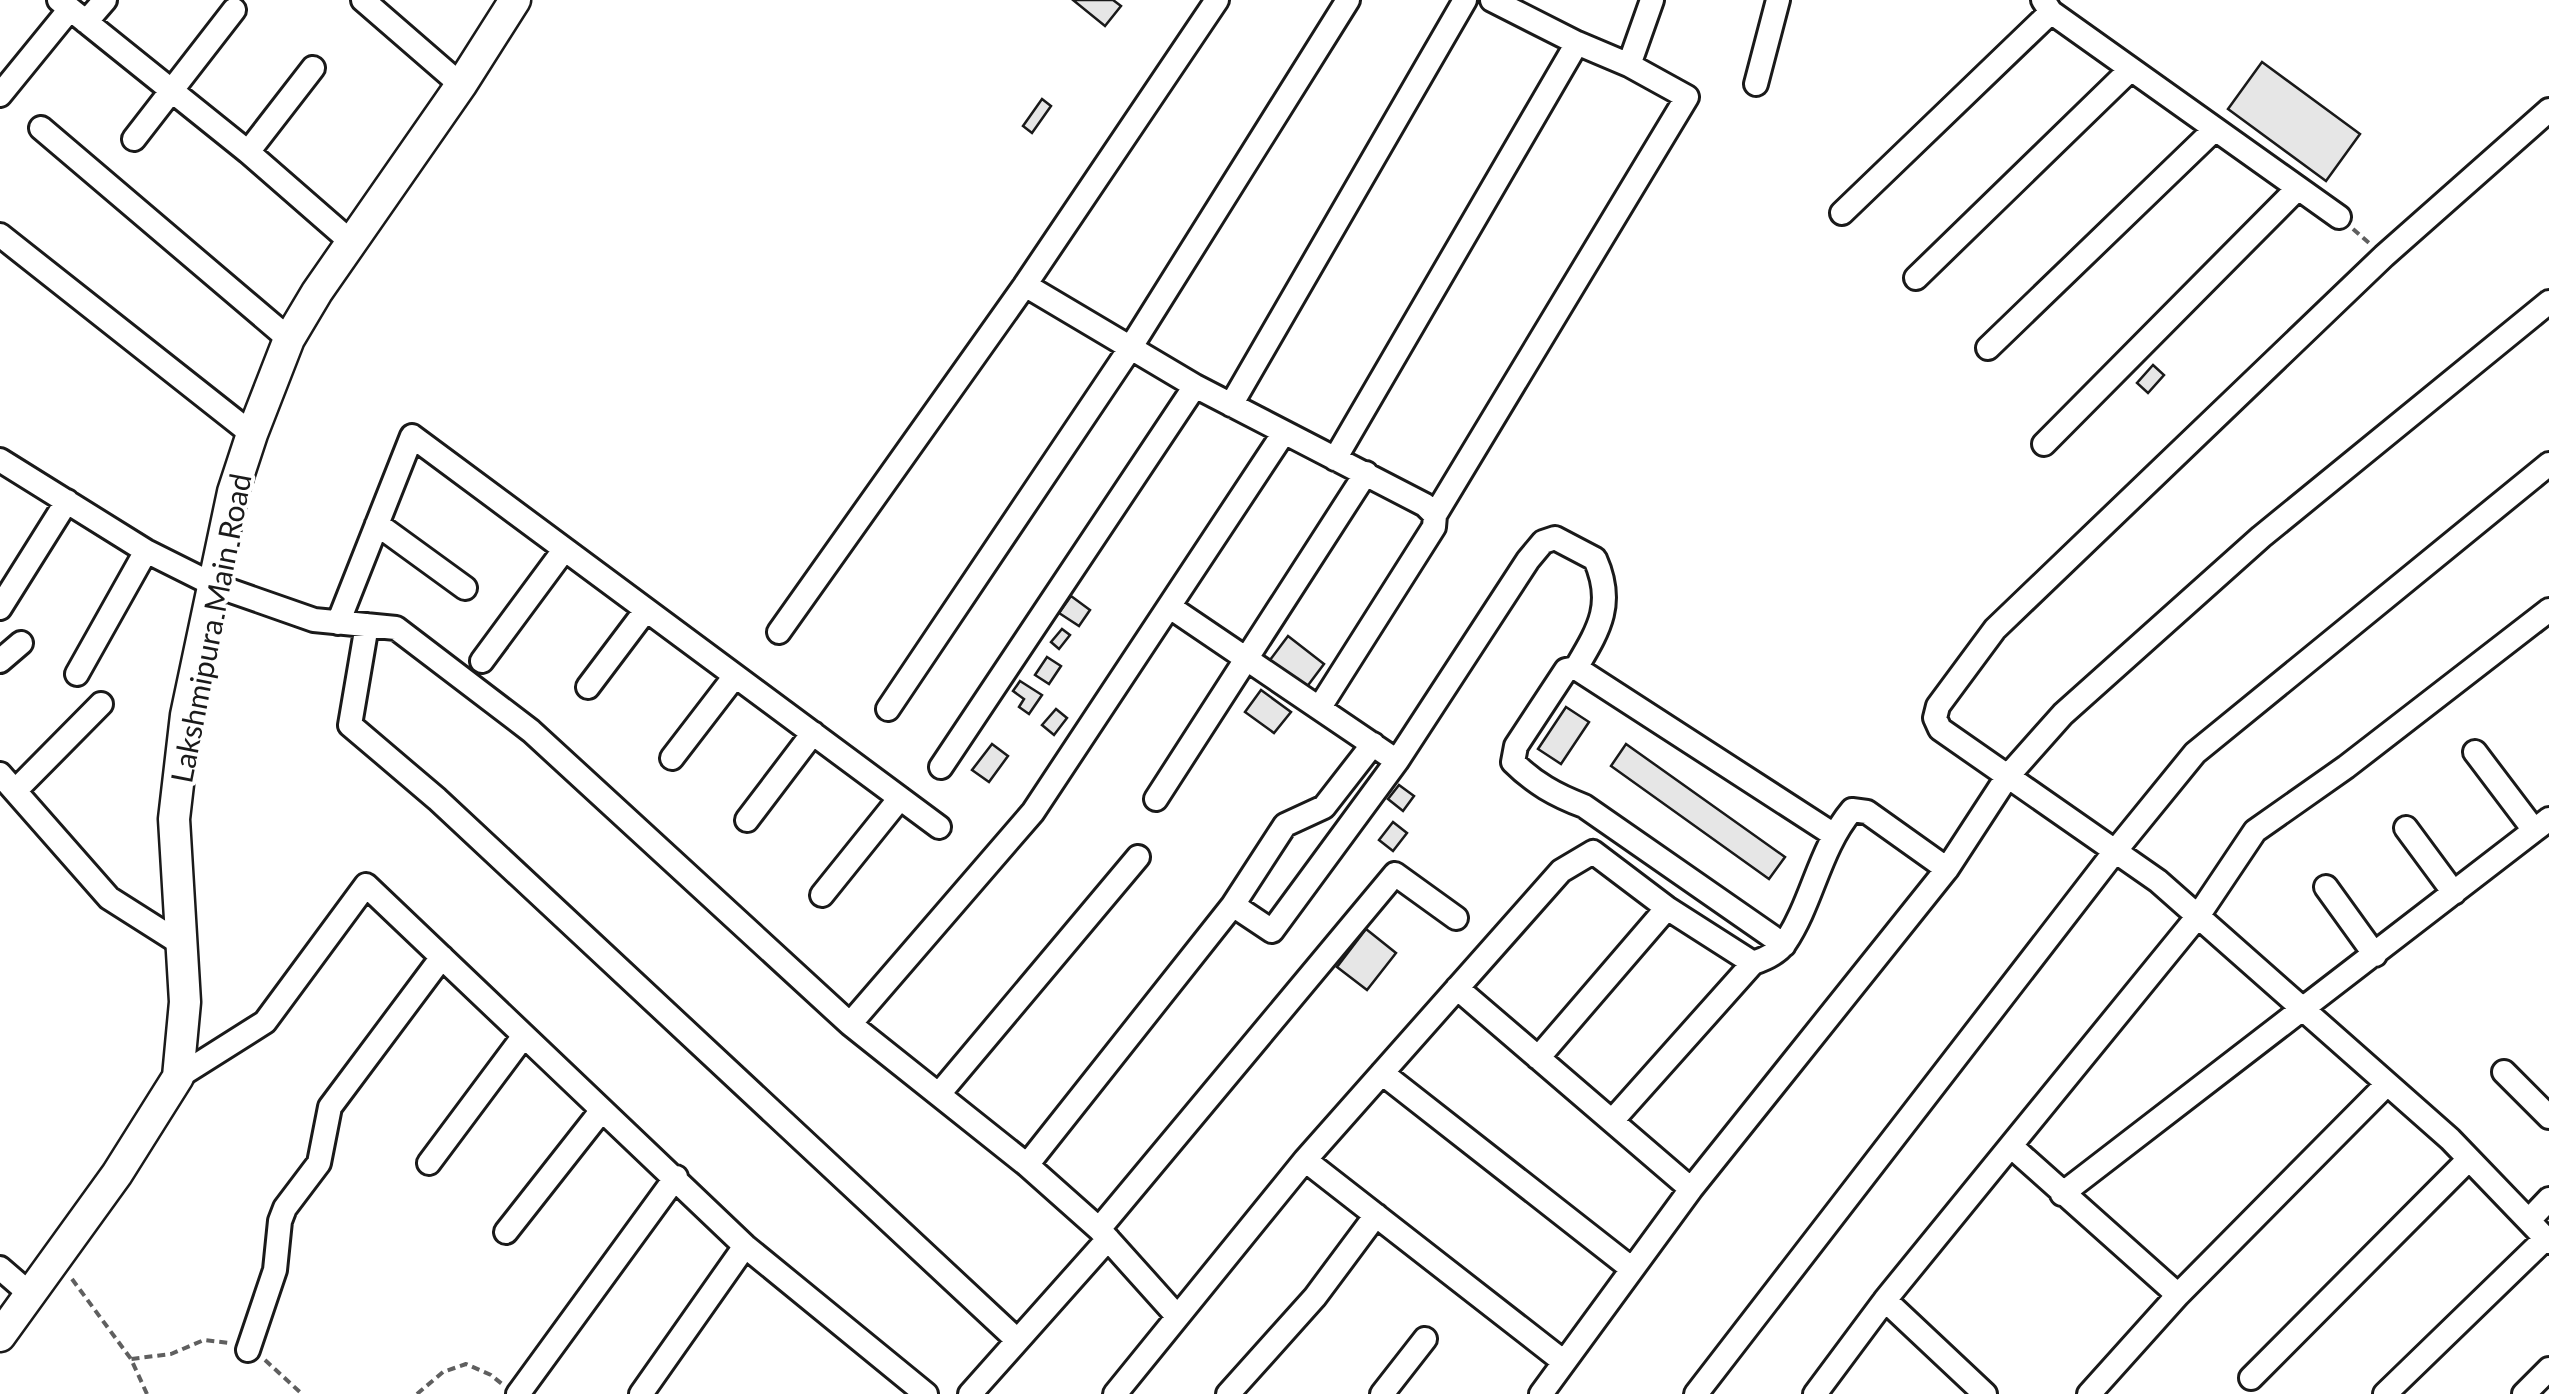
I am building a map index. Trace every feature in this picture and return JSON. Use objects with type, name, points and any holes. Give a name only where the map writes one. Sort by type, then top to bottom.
[{"type":"main road","name":"Lakshmipura Main Road","points":[[0,1336],[128,1157],[178,1077],[185,1002],[174,819],[186,715],[232,492],[252,434],[289,339],[350,241],[461,85],[515,0]]},
{"type":"street","points":[[0,95],[72,10],[105,0]]},
{"type":"street","points":[[363,0],[461,85]]},
{"type":"street","points":[[779,632],[1024,285],[1217,0]]},
{"type":"street","points":[[888,709],[1129,350],[1348,0]]},
{"type":"street","points":[[1231,406],[1464,0]]},
{"type":"street","points":[[1320,707],[1434,527],[1434,515],[1687,97],[1492,0]]},
{"type":"street","points":[[1629,65],[1652,0]]},
{"type":"street","points":[[1756,84],[1778,0]]},
{"type":"street","points":[[1842,213],[2047,6],[2338,217]]},
{"type":"street","points":[[72,10],[248,152],[350,241]]},
{"type":"street","points":[[134,140],[234,10]]},
{"type":"street","points":[[1335,458],[1577,43]]},
{"type":"street","points":[[248,152],[313,68]]},
{"type":"street","points":[[1916,278],[2131,68]]},
{"type":"street","points":[[2385,1394],[2547,1240],[2469,1159],[2158,881],[1940,729],[1935,718],[1938,706],[1995,629],[2384,256],[2549,110]]},
{"type":"street","points":[[41,128],[289,339]]},
{"type":"street","points":[[1988,348],[2214,128]]},
{"type":"street","points":[[2044,444],[2298,188]]},
{"type":"street","points":[[0,235],[252,434]]},
{"type":"street","points":[[1024,285],[1129,350],[1283,434],[1425,504],[1434,515]]},
{"type":"street","points":[[1540,1394],[1691,1189],[1946,869],[2007,777],[2063,714],[2261,537],[2549,302]]},
{"type":"street","points":[[941,767],[1195,386]]},
{"type":"street","points":[[850,1024],[1033,812],[1283,434]]},
{"type":"street","points":[[338,622],[412,436],[939,827]]},
{"type":"street","points":[[0,460],[146,551],[214,586],[314,620],[396,628],[531,731],[850,1024],[1026,1164],[1104,1234],[1178,1316]]},
{"type":"street","points":[[1696,1394],[2195,753],[2549,464]]},
{"type":"street","points":[[1156,799],[1366,473]]},
{"type":"street","points":[[0,608],[67,501]]},
{"type":"street","points":[[377,524],[465,588]]},
{"type":"street","points":[[1233,905],[1272,931],[1397,761],[1528,560],[1543,542],[1555,538],[1594,559],[1604,592],[1601,625],[1576,668]]},
{"type":"street","points":[[482,661],[564,550]]},
{"type":"street","points":[[78,674],[146,551]]},
{"type":"street","points":[[1170,606],[1397,761]]},
{"type":"street","points":[[588,687],[646,610]]},
{"type":"street","points":[[1816,1394],[1885,1300],[2198,916],[2255,830],[2346,767],[2549,610]]},
{"type":"street","points":[[367,625],[350,725],[437,799],[1017,1340]]},
{"type":"street","points":[[0,661],[21,643]]},
{"type":"street","points":[[1784,945],[1584,806],[1532,781],[1513,762],[1516,746],[1566,670],[1576,668],[1834,835]]},
{"type":"street","points":[[672,758],[735,676]]},
{"type":"street","points":[[102,704],[8,782],[109,898],[183,945]]},
{"type":"street","points":[[747,820],[812,733]]},
{"type":"street","points":[[1026,1164],[1233,905],[1286,825],[1324,807],[1372,744]]},
{"type":"street","points":[[2062,1194],[2542,824],[2475,752]]},
{"type":"street","points":[[822,895],[900,798]]},
{"type":"street","points":[[1612,1122],[1753,963],[1766,959],[1784,945],[1834,835],[1852,810],[1866,812],[1946,869]]},
{"type":"street","points":[[2406,828],[2454,893]]},
{"type":"street","points":[[1115,1394],[1306,1160],[1560,872],[1592,852],[1667,908],[1753,963]]},
{"type":"street","points":[[939,1094],[1138,857]]},
{"type":"street","points":[[970,1394],[1395,874],[1456,918]]},
{"type":"street","points":[[178,1077],[265,1022],[366,885],[746,1246],[926,1394]]},
{"type":"street","points":[[2326,887],[2375,954]]},
{"type":"street","points":[[1538,1058],[1667,908]]},
{"type":"street","points":[[248,1350],[275,1270],[280,1221],[285,1208],[319,1163],[330,1107],[442,957]]},
{"type":"street","points":[[1458,988],[1691,1189]]},
{"type":"street","points":[[428,1163],[523,1036]]},
{"type":"street","points":[[2504,1072],[2549,1117]]},
{"type":"street","points":[[1382,1073],[1632,1269]]},
{"type":"street","points":[[2088,1394],[2178,1295],[2387,1084]]},
{"type":"street","points":[[506,1232],[602,1110]]},
{"type":"street","points":[[2012,1147],[2178,1295]]},
{"type":"street","points":[[2251,1378],[2469,1159]]},
{"type":"street","points":[[1306,1160],[1564,1362]]},
{"type":"street","points":[[516,1394],[676,1177]]},
{"type":"street","points":[[2529,1220],[2549,1199]]},
{"type":"street","points":[[1228,1394],[1315,1298],[1376,1214]]},
{"type":"street","points":[[641,1394],[746,1246]]},
{"type":"street","points":[[0,1268],[30,1294]]},
{"type":"street","points":[[1885,1300],[1985,1394]]},
{"type":"street","points":[[1382,1394],[1424,1339]]},
{"type":"street","points":[[2524,1394],[2549,1369]]},
{"type":"path","points":[[2338,217],[2384,256]]},
{"type":"path","points":[[56,1258],[131,1359],[147,1394]]},
{"type":"path","points":[[131,1359],[171,1354],[204,1340],[238,1344],[267,1360],[302,1393]]},
{"type":"path","points":[[417,1394],[443,1372],[466,1364],[491,1375],[516,1394]]},
{"type":"building","points":[[1073,0],[1113,0],[1121,6],[1105,26]]},
{"type":"building","points":[[2262,62],[2360,134],[2326,181],[2228,109]]},
{"type":"building","points":[[1042,99],[1051,106],[1032,133],[1023,126]]},
{"type":"building","points":[[2153,365],[2164,375],[2148,393],[2137,383]]},
{"type":"building","points":[[1071,596],[1090,610],[1079,626],[1059,613]]},
{"type":"building","points":[[1062,629],[1070,635],[1059,649],[1051,642]]},
{"type":"building","points":[[1288,636],[1324,664],[1306,688],[1270,660]]},
{"type":"building","points":[[1047,657],[1061,666],[1049,684],[1035,675]]},
{"type":"building","points":[[1020,681],[1042,695],[1029,714],[1019,707],[1024,699],[1013,691]]},
{"type":"building","points":[[1261,690],[1291,712],[1274,733],[1245,712]]},
{"type":"building","points":[[1566,707],[1589,722],[1561,764],[1538,749]]},
{"type":"building","points":[[1056,709],[1067,718],[1054,735],[1042,725]]},
{"type":"building","points":[[992,744],[1008,756],[989,782],[972,770]]},
{"type":"building","points":[[1626,744],[1785,857],[1769,879],[1611,766]]},
{"type":"building","points":[[1399,785],[1414,796],[1403,811],[1388,799]]},
{"type":"building","points":[[1393,822],[1407,833],[1393,851],[1379,840]]},
{"type":"building","points":[[1366,929],[1396,953],[1367,990],[1337,967]]}]
